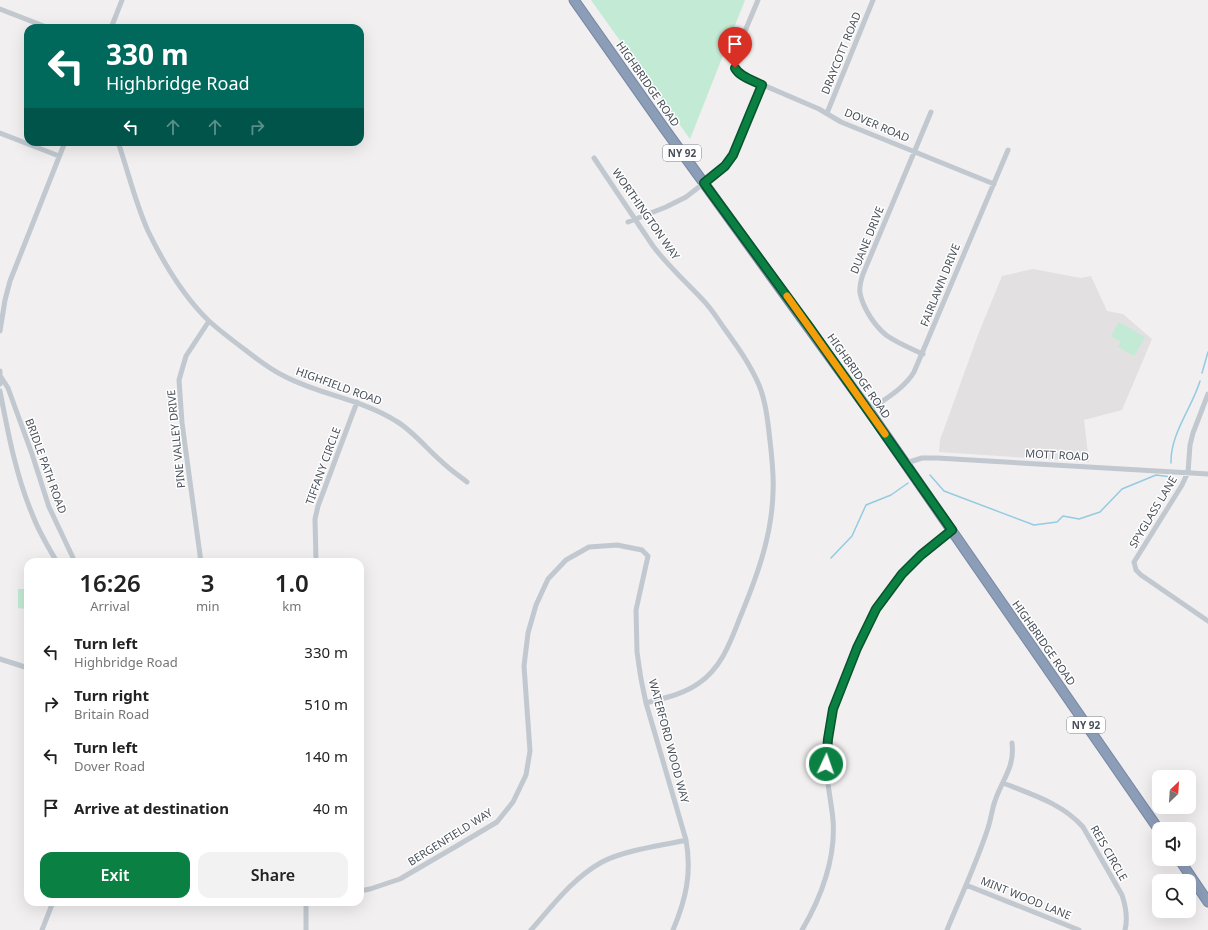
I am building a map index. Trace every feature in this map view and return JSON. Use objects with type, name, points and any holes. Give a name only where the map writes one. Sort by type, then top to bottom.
[{"type":"highway","name":"HIGHBRIDGE ROAD","points":[[574,0],[906,463],[1153,822]]},
{"type":"highway","points":[[1184,866],[1208,902]]},
{"type":"street","points":[[113,24],[122,0]]},
{"type":"street","name":"DOVER ROAD","points":[[758,0],[735,55],[735,68],[742,76],[827,113],[840,122],[994,184]]},
{"type":"street","name":"DRAYCOTT ROAD","points":[[827,113],[873,0]]},
{"type":"street","points":[[0,9],[39,24]]},
{"type":"street","points":[[628,222],[666,207],[686,197],[725,166],[733,155],[762,85]]},
{"type":"street","name":"DUANE DRIVE","points":[[923,354],[886,335],[868,313],[860,292],[860,284],[931,112]]},
{"type":"street","points":[[0,133],[24,142]]},
{"type":"street","points":[[33,146],[59,156]]},
{"type":"street","points":[[0,331],[5,300],[10,282],[63,146]]},
{"type":"street","name":"HIGHFIELD ROAD","points":[[119,146],[148,231],[183,290],[208,321],[225,336],[264,365],[283,376],[309,388],[357,402],[382,413],[397,422],[467,482]]},
{"type":"street","name":"FAIRLAWN DRIVE","points":[[869,411],[910,379],[923,354],[1008,150]]},
{"type":"street","name":"WORTHINGTON WAY","points":[[594,158],[663,260],[710,307],[752,369],[759,386],[767,420],[772,464],[773,492],[769,532],[753,588],[727,649],[719,663],[700,683],[677,694],[646,703]]},
{"type":"street","name":"PINE VALLEY DRIVE","points":[[200,558],[182,423],[179,380],[186,356],[208,321]]},
{"type":"street","name":"BRIDLE PATH ROAD","points":[[0,374],[0,384]]},
{"type":"street","name":"BRIDLE PATH ROAD","points":[[0,374],[8,388],[51,512],[73,558]]},
{"type":"street","points":[[0,391],[12,451],[26,499],[38,529],[55,558]]},
{"type":"street","points":[[1188,472],[1190,445],[1193,433],[1208,394]]},
{"type":"street","name":"TIFFANY CIRCLE","points":[[316,558],[315,519],[318,506],[357,402]]},
{"type":"street","name":"MOTT ROAD","points":[[906,463],[922,458],[937,458],[1208,474]]},
{"type":"street","name":"SPYGLASS LANE","points":[[1188,472],[1182,485],[1134,562],[1136,570],[1141,575],[1208,621]]},
{"type":"street","points":[[802,930],[821,890],[831,855],[833,820],[826,773],[826,754],[833,709],[838,693],[857,648],[876,609],[889,590],[902,574],[921,555],[952,530]]},
{"type":"street","name":"BERGENFIELD WAY","points":[[364,890],[400,879],[454,848],[497,822],[513,802],[526,775],[530,751],[524,666],[528,633],[536,605],[548,579],[566,560],[588,547],[617,544],[642,550],[648,556]]},
{"type":"street","name":"WATERFORD WOOD WAY","points":[[648,556],[636,610],[637,652],[646,703],[686,840],[688,855],[689,871],[681,908],[673,930]]},
{"type":"street","points":[[0,659],[24,667]]},
{"type":"street","points":[[947,930],[988,827],[995,800],[1013,755],[1012,743]]},
{"type":"street","name":"REIS CIRCLE","points":[[1003,782],[1055,805],[1075,819],[1083,827],[1122,895],[1127,916],[1126,930]]},
{"type":"street","points":[[531,930],[567,888],[603,862],[620,855],[686,840]]},
{"type":"street","name":"MINT WOOD LANE","points":[[966,885],[1079,930]]},
{"type":"street","points":[[41,930],[52,906]]},
{"type":"street","points":[[306,906],[306,930]]},
{"type":"shaded area","points":[[1033,269],[1081,278],[1091,276],[1107,311],[1123,314],[1152,339],[1122,410],[1084,420],[1089,462],[939,452],[940,440],[978,335],[1002,276]]},
{"type":"green space","points":[[591,0],[745,0],[690,139]]},
{"type":"green space","points":[[1119,322],[1145,337],[1134,356],[1118,347],[1121,342],[1111,336]]},
{"type":"green space","points":[[18,589],[24,589],[24,609],[18,608]]},
{"type":"waterway","points":[[1202,373],[1208,352]]},
{"type":"waterway","points":[[1171,463],[1174,442],[1200,381]]},
{"type":"waterway","points":[[930,475],[944,491],[1034,525],[1057,522],[1063,516],[1079,519],[1100,512],[1122,489],[1156,475],[1171,476]]},
{"type":"waterway","points":[[831,558],[852,536],[866,505],[891,495],[908,483]]},
{"type":"slow traffic","points":[[787,296],[885,434]]},
{"type":"route","points":[[735,68],[742,76],[762,85],[733,155],[725,166],[704,183],[810,328],[952,530],[921,555],[902,574],[876,609],[857,648],[838,693],[833,709],[826,754],[826,764]]}]
